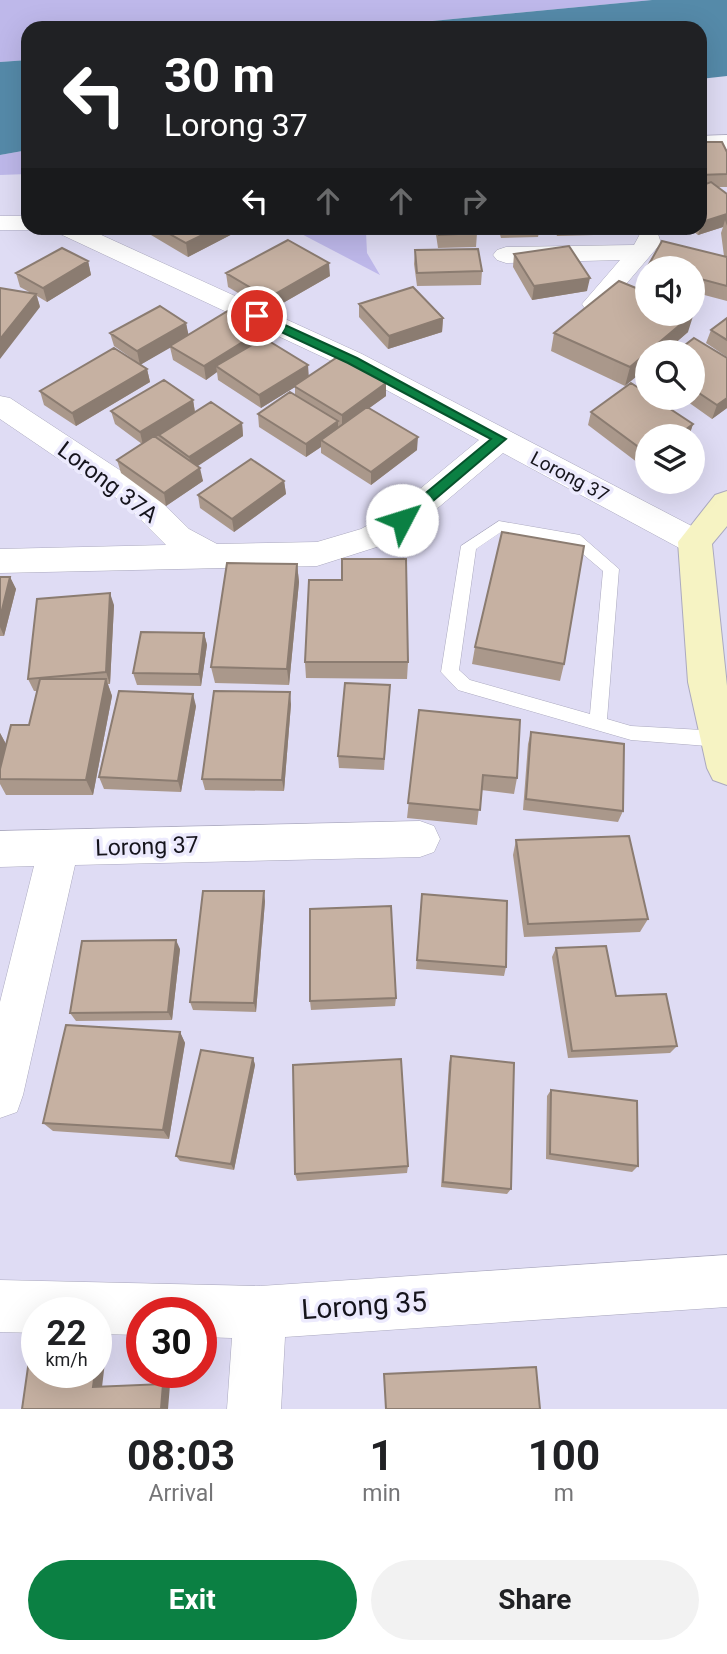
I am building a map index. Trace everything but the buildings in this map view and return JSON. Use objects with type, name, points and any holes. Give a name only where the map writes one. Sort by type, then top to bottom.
[{"type":"street","points":[[707,143],[727,142]]},
{"type":"street","points":[[0,223],[21,223]]},
{"type":"street","name":"Lorong 37","points":[[81,235],[352,360],[695,542]]},
{"type":"street","points":[[506,255],[645,240]]},
{"type":"street","points":[[595,304],[645,240]]},
{"type":"street","name":"Lorong 37A","points":[[0,405],[135,496],[178,537],[215,558]]},
{"type":"street","name":"Lorong 37A","points":[[0,561],[317,554],[372,537],[402,520],[500,439]]},
{"type":"street","points":[[724,754],[706,682],[695,542],[727,503]]},
{"type":"street","name":"Lorong 37","points":[[0,849],[421,839]]},
{"type":"street","points":[[0,1095],[59,848]]},
{"type":"street","name":"Lorong 35","points":[[0,1306],[260,1312],[727,1281]]},
{"type":"street","points":[[254,1409],[260,1312]]},
{"type":"lane","points":[[598,722],[611,569],[575,539],[499,526],[469,546],[450,672],[464,685],[631,733],[724,754]]},
{"type":"shaded area","points":[[0,0],[652,0],[433,21],[21,21],[21,60],[0,62]]},
{"type":"shaded area","points":[[21,151],[21,174],[0,175],[0,155]]},
{"type":"shaded area","points":[[303,235],[366,235],[367,253],[380,275]]},
{"type":"water","points":[[652,0],[727,0],[727,76],[707,78],[707,21],[433,21]]},
{"type":"water","points":[[21,60],[21,151],[0,155],[0,62]]},
{"type":"route","points":[[257,316],[352,360],[500,439],[402,520]]}]
